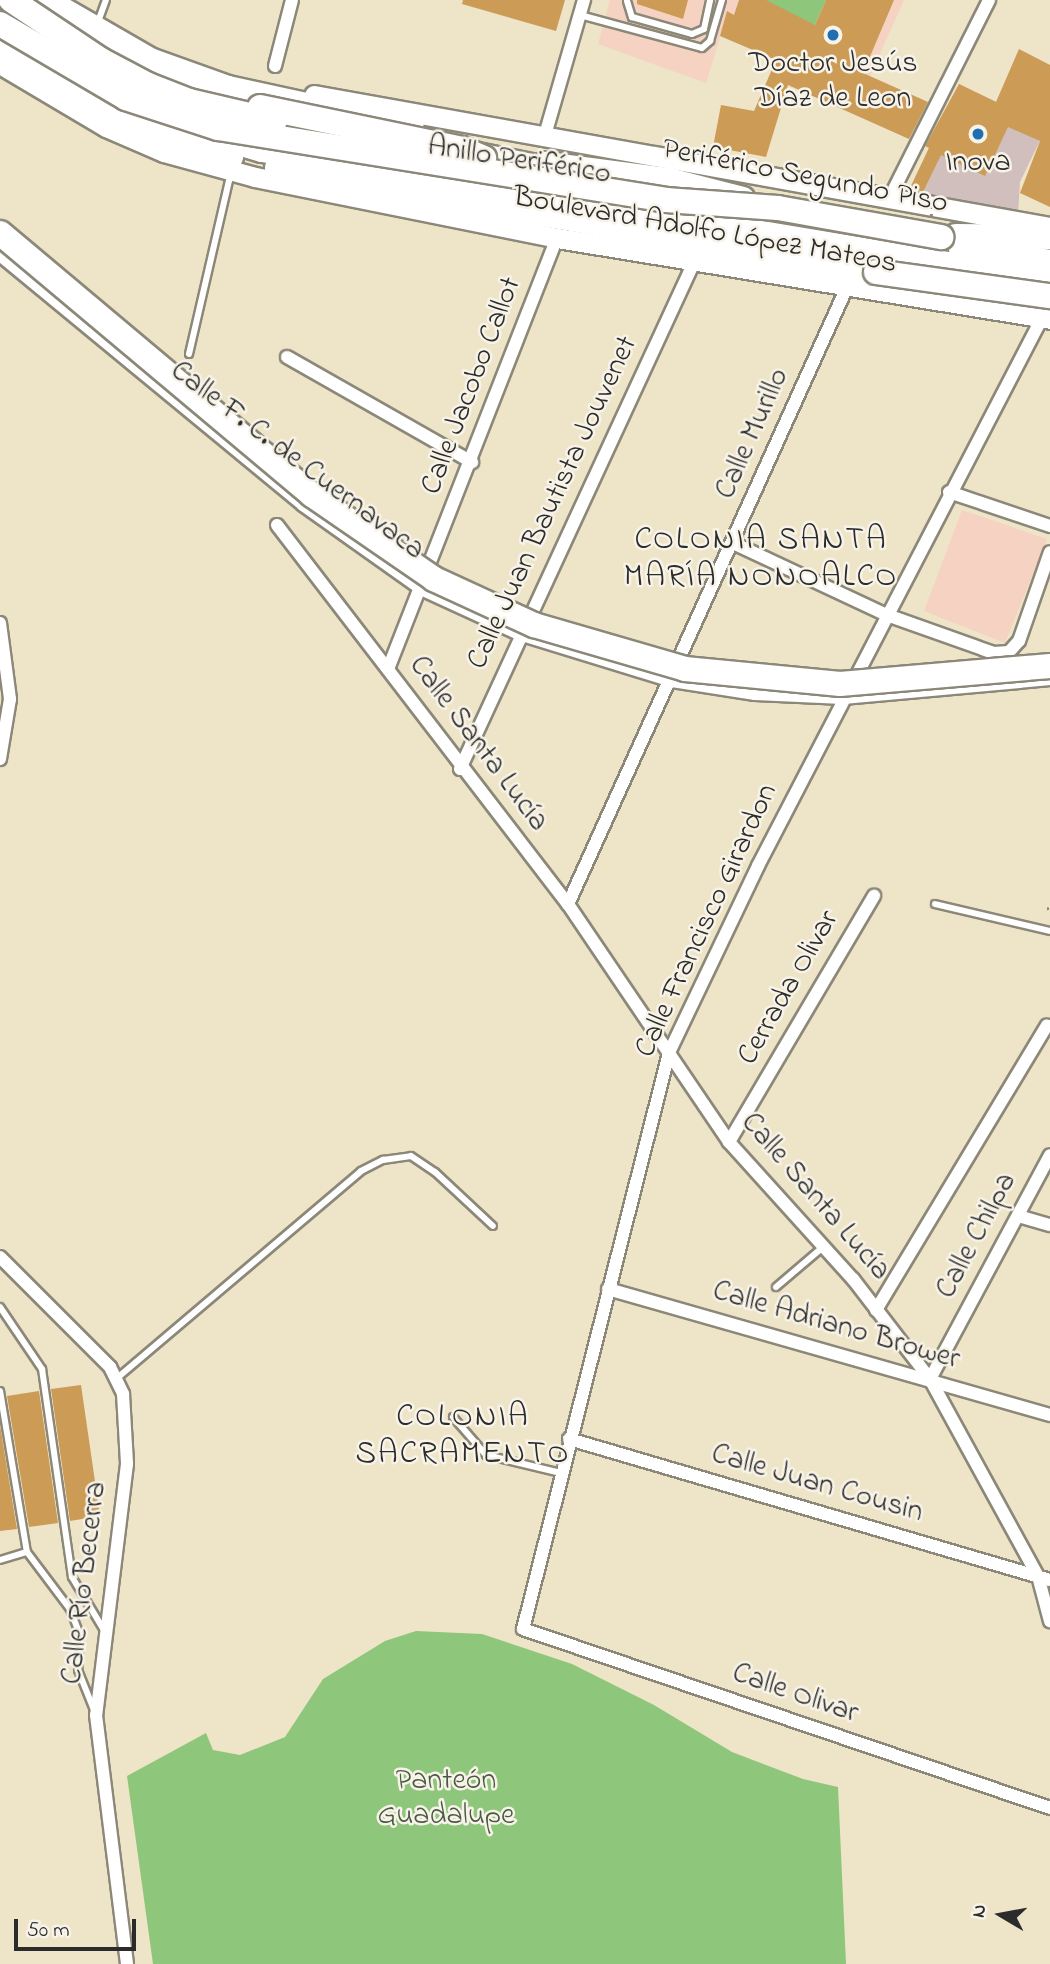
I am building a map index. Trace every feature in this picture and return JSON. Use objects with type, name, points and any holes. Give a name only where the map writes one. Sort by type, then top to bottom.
[{"type":"highway","points":[[11,0],[101,60],[181,102]]},
{"type":"highway","points":[[18,0],[85,41],[105,46]]},
{"type":"highway","points":[[34,0],[105,46],[219,128],[653,198],[778,208]]},
{"type":"highway","points":[[46,0],[150,60],[228,88],[355,113],[548,165]]},
{"type":"highway","name":"Anillo Periférico","points":[[0,5],[142,74],[263,112],[900,241],[1050,262]]},
{"type":"highway","points":[[0,14],[127,89],[181,102],[463,149],[480,158],[548,165]]},
{"type":"highway","points":[[0,24],[126,98],[181,102]]},
{"type":"highway","name":"Anillo Periférico","points":[[0,35],[121,108],[262,150],[1050,281]]},
{"type":"highway","points":[[2,62],[158,136],[243,161],[321,178],[876,272],[1047,311]]},
{"type":"highway","name":"Periférico Segundo Piso","points":[[548,165],[669,180],[778,208],[941,237],[1050,252]]},
{"type":"highway","points":[[0,233],[312,495],[434,579],[534,625],[685,669],[786,680],[840,684],[1050,666]]},
{"type":"highway","points":[[941,237],[1050,237]]},
{"type":"main road","name":"Boulevard Adolfo López Mateos","points":[[70,0],[168,57],[267,87],[545,135],[888,201],[1050,227]]},
{"type":"main road","name":"Boulevard Adolfo López Mateos","points":[[2,62],[106,127],[164,152],[231,170],[557,238],[848,285],[1047,311]]},
{"type":"street","points":[[275,66],[292,0]]},
{"type":"street","points":[[545,135],[584,0]]},
{"type":"street","points":[[888,201],[989,0]]},
{"type":"street","name":"Calle Jacobo Callot","points":[[388,669],[472,462],[557,238]]},
{"type":"street","name":"Calle F. C. de Cuernavaca","points":[[0,254],[303,505],[421,589],[519,635],[672,681],[755,694],[843,698],[1050,678]]},
{"type":"street","name":"Calle Juan Bautista Jouvenet","points":[[460,769],[519,635],[695,260]]},
{"type":"street","name":"Calle Murillo","points":[[568,904],[672,681],[848,285]]},
{"type":"street","name":"Calle Francisco Girardon","points":[[523,1629],[669,1053],[843,698],[949,492],[1047,311]]},
{"type":"street","points":[[287,357],[472,462]]},
{"type":"street","points":[[949,492],[1050,526]]},
{"type":"street","name":"Calle Santa Lucía","points":[[277,525],[388,669],[460,769],[568,904],[729,1142],[876,1310],[930,1379],[1044,1578],[1050,1621]]},
{"type":"street","points":[[733,543],[887,615],[994,653],[1009,652],[1019,641],[1050,552]]},
{"type":"street","points":[[0,622],[10,699],[0,759]]},
{"type":"street","name":"Cerrada Olivar","points":[[729,1142],[874,896]]},
{"type":"street","points":[[876,1310],[1047,1025]]},
{"type":"street","name":"Calle Chilpa","points":[[930,1379],[1050,1155]]},
{"type":"street","points":[[1018,1216],[1050,1226]]},
{"type":"street","name":"Calle Río Becerra","points":[[0,1257],[110,1367],[123,1394],[129,1429],[127,1464],[104,1630],[96,1714],[127,1964]]},
{"type":"street","name":"Calle Adriano Brower","points":[[608,1289],[1050,1415]]},
{"type":"street","name":"Calle Juan Cousin","points":[[569,1440],[1044,1578]]},
{"type":"street","name":"Calle Olivar","points":[[523,1629],[1050,1808]]},
{"type":"lane","points":[[99,19],[106,0]]},
{"type":"lane","points":[[627,1],[632,17],[692,34],[704,29],[710,0]]},
{"type":"lane","points":[[580,15],[702,48],[710,40],[722,0]]},
{"type":"lane","points":[[189,354],[231,170]]},
{"type":"lane","points":[[935,904],[1050,931]]},
{"type":"lane","points":[[116,1379],[361,1171],[383,1160],[411,1157],[435,1172],[493,1226]]},
{"type":"lane","points":[[776,1287],[822,1247]]},
{"type":"lane","points":[[0,1307],[41,1369],[72,1577],[104,1630]]},
{"type":"lane","points":[[0,1391],[27,1552],[77,1621],[78,1670],[96,1714]]},
{"type":"lane","points":[[453,1417],[486,1455],[561,1473]]},
{"type":"lane","points":[[0,1560],[27,1552]]},
{"type":"shaded area","points":[[610,0],[904,0],[870,76],[728,12],[706,83],[598,44]]},
{"type":"shaded area","points":[[959,84],[1047,126],[1020,182],[1018,215],[918,197],[911,186]]},
{"type":"shaded area","points":[[962,510],[1047,539],[1005,643],[924,611]]},
{"type":"green space","points":[[766,0],[826,0],[805,47],[765,3]]},
{"type":"green space","name":"Panteón Guadalupe","points":[[416,1631],[482,1634],[572,1664],[654,1705],[732,1752],[803,1779],[838,1787],[846,1964],[153,1964],[127,1776],[206,1733],[213,1750],[240,1755],[285,1737],[323,1679],[385,1641]]},
{"type":"building","points":[[463,0],[565,0],[556,31],[462,4]]},
{"type":"building","points":[[637,0],[688,0],[683,19],[637,4]]},
{"type":"building","points":[[739,0],[766,0],[815,25],[826,0],[894,0],[863,73],[928,102],[909,139],[788,85],[766,157],[713,147],[721,105],[754,111],[776,60],[720,36],[727,11],[734,15]]},
{"type":"building","points":[[1019,49],[1050,65],[1050,207],[1020,193],[1040,141],[1008,127],[985,176],[941,155],[923,192],[911,186],[929,148],[925,146],[959,84],[996,102]]},
{"type":"building","points":[[81,1385],[100,1516],[70,1521],[51,1389]]},
{"type":"building","points":[[39,1391],[58,1523],[29,1527],[7,1396]]},
{"type":"building","points":[[0,1425],[17,1529],[0,1531]]},
{"type":"place","name":"Doctor Jesús Díaz de Leon","points":[[833,35]]},
{"type":"place","name":"Inova","points":[[978,134]]},
{"type":"district","name":"COLONIA SANTA MARÍA NONOALCO","points":[[761,560]]},
{"type":"district","name":"COLONIA SACRAMENTO","points":[[463,1438]]}]
